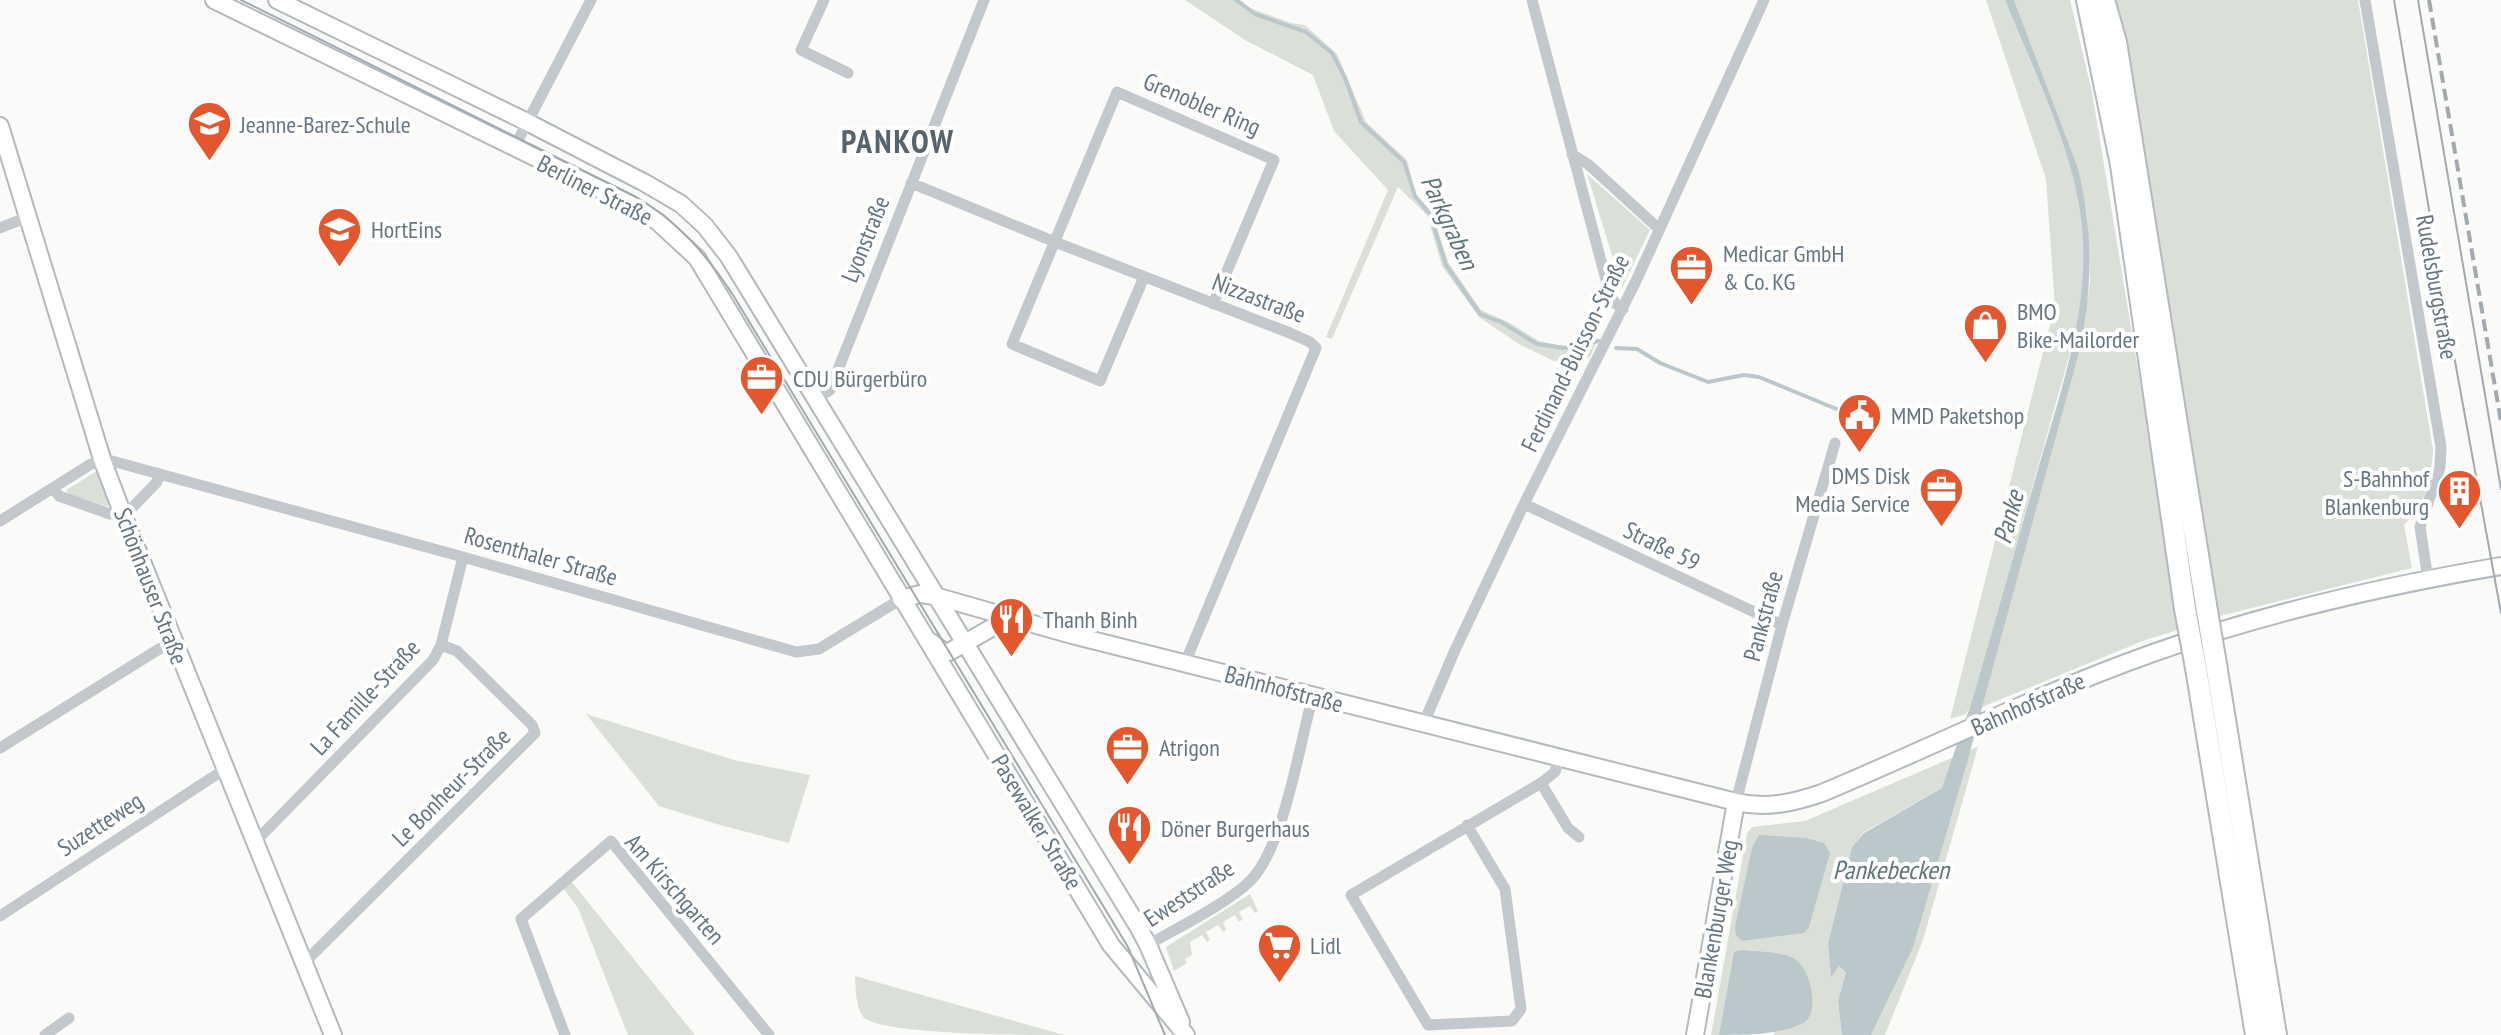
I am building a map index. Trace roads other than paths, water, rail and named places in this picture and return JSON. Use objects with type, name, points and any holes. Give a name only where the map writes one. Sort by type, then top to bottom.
[{"type":"highway","points":[[2087,0],[2121,165],[2185,609],[2206,666],[2276,1035]]},
{"type":"highway","points":[[2104,0],[2116,42],[2206,605],[2206,666],[2256,1035]]},
{"type":"main road","name":"Berliner Straße","points":[[214,0],[646,214],[671,232],[697,258],[901,599]]},
{"type":"main road","name":"Berliner Straße","points":[[277,0],[527,122],[672,199],[705,226],[729,257],[935,596]]},
{"type":"main road","name":"Schönhauser Straße","points":[[0,126],[103,462],[172,641],[333,1035]]},
{"type":"main road","name":"Bahnhofstraße","points":[[935,596],[1423,725],[1736,802],[1764,806],[1806,799],[2120,665],[2225,629],[2317,604],[2501,566]]},
{"type":"main road","points":[[901,599],[920,594],[935,596]]},
{"type":"main road","name":"Pasewalker Straße","points":[[935,596],[1148,945],[1186,1035]]},
{"type":"main road","name":"Pasewalker Straße","points":[[901,599],[1124,963],[1186,1035]]},
{"type":"main road","points":[[926,638],[944,652],[965,644],[1009,618]]},
{"type":"main road","points":[[1034,817],[1060,802]]},
{"type":"main road","name":"Blankenburger Weg","points":[[1695,1035],[1736,802]]},
{"type":"main road","points":[[1124,963],[1148,945]]},
{"type":"street","points":[[514,148],[591,0]]},
{"type":"street","points":[[824,0],[801,50],[848,73]]},
{"type":"street","name":"Lyonstraße","points":[[815,399],[830,390],[984,0]]},
{"type":"street","points":[[1532,0],[1610,295],[1623,309]]},
{"type":"street","name":"Ferdinand-Buisson-Straße","points":[[1423,725],[1524,504],[1623,309],[1764,0]]},
{"type":"street","name":"Rudelsburgstraße","points":[[2365,0],[2441,447],[2440,467],[2420,527],[2428,579]]},
{"type":"street","name":"Grenobler Ring","points":[[1055,242],[1117,92],[1274,160],[1213,304]]},
{"type":"street","points":[[1572,154],[1589,165],[1659,229]]},
{"type":"street","name":"Nizzastraße","points":[[911,183],[1310,342],[1316,348],[1185,663]]},
{"type":"street","points":[[0,228],[28,217]]},
{"type":"street","points":[[1055,242],[1012,344],[1100,381],[1144,277]]},
{"type":"street","name":"Pankstraße","points":[[1736,802],[1782,625],[1835,443]]},
{"type":"street","name":"Rosenthaler Straße","points":[[103,462],[112,461],[158,473],[796,652],[819,649],[901,599]]},
{"type":"street","points":[[0,521],[91,464],[103,462]]},
{"type":"street","points":[[53,488],[59,496],[110,514],[130,510],[157,482],[158,473]]},
{"type":"street","name":"Straße 59","points":[[1524,504],[1782,625]]},
{"type":"street","name":"La Famille-Straße","points":[[255,842],[433,660],[441,645],[463,557]]},
{"type":"street","points":[[0,748],[172,641]]},
{"type":"street","name":"Le Bonheur-Straße","points":[[302,961],[535,733],[532,725],[457,651],[441,645]]},
{"type":"street","name":"Eweststraße","points":[[1148,945],[1241,889],[1259,871],[1277,835],[1313,696]]},
{"type":"street","points":[[1467,825],[1505,889],[1521,1009],[1512,1021],[1428,1025],[1351,895],[1467,825],[1541,783],[1555,772],[1559,759]]},
{"type":"street","name":"Suzetteweg","points":[[0,916],[225,769]]},
{"type":"street","points":[[1541,783],[1568,828],[1579,837]]},
{"type":"street","name":"Am Kirschgarten","points":[[565,1035],[521,919],[611,841],[769,1035]]},
{"type":"street","points":[[45,1035],[69,1018]]},
{"type":"water","name":"Pankebecken","points":[[2005,0],[2014,0],[2077,165],[2089,238],[2086,311],[2077,360],[1913,948],[1871,1035],[1842,1035],[1838,1001],[1846,972],[1839,966],[1831,977],[1828,943],[1852,847],[1864,833],[1942,788],[1972,701],[2064,379],[2078,315],[2083,251],[2077,191],[2050,108]]},
{"type":"water","points":[[1759,835],[1806,838],[1824,843],[1830,853],[1809,927],[1804,933],[1742,941],[1736,935],[1735,927],[1752,848]]},
{"type":"water","points":[[1734,952],[1780,954],[1797,961],[1811,987],[1812,1007],[1805,1022],[1775,1032],[1719,1035]]},
{"type":"waterway","name":"Parkgraben","points":[[1236,0],[1255,14],[1306,32],[1332,53],[1361,122],[1404,162],[1415,196],[1430,214],[1446,265],[1480,314],[1501,322],[1537,344],[1564,348],[1599,341]]},
{"type":"waterway","name":"Parkgraben","points":[[1616,348],[1637,349],[1660,363],[1708,382],[1744,375],[1759,377],[1839,410]]},
{"type":"tram line","points":[[241,0],[634,196],[664,216],[701,252],[733,295],[1128,947],[1165,1035]]},
{"type":"tram line","points":[[2394,0],[2501,613]]},
{"type":"tram line","points":[[2418,0],[2501,489]]},
{"type":"railway","points":[[2429,0],[2501,422]]},
{"type":"place","name":"Jeanne-Barez-Schule","points":[[209,163]]},
{"type":"place","name":"HortEins","points":[[340,268]]},
{"type":"place","name":"Medicar GmbH & Co. KG","points":[[1692,306]]},
{"type":"place","name":"BMO Bike-Mailorder","points":[[1986,364]]},
{"type":"place","name":"CDU Bürgerbüro","points":[[762,417]]},
{"type":"place","name":"MMD Paketshop","points":[[1860,454]]},
{"type":"place","name":"DMS Disk Media Service","points":[[1941,528]]},
{"type":"place","name":"S-Bahnhof Blankenburg","points":[[2460,531]]},
{"type":"place","name":"Thanh Binh","points":[[1012,658]]},
{"type":"place","name":"Atrigon","points":[[1128,786]]},
{"type":"place","name":"Döner Burgerhaus","points":[[1130,867]]},
{"type":"place","name":"Lidl","points":[[1279,984]]},
{"type":"district","name":"PANKOW","points":[[898,141]]},
{"type":"water label","name":"Panke","points":[[2008,517]]}]
